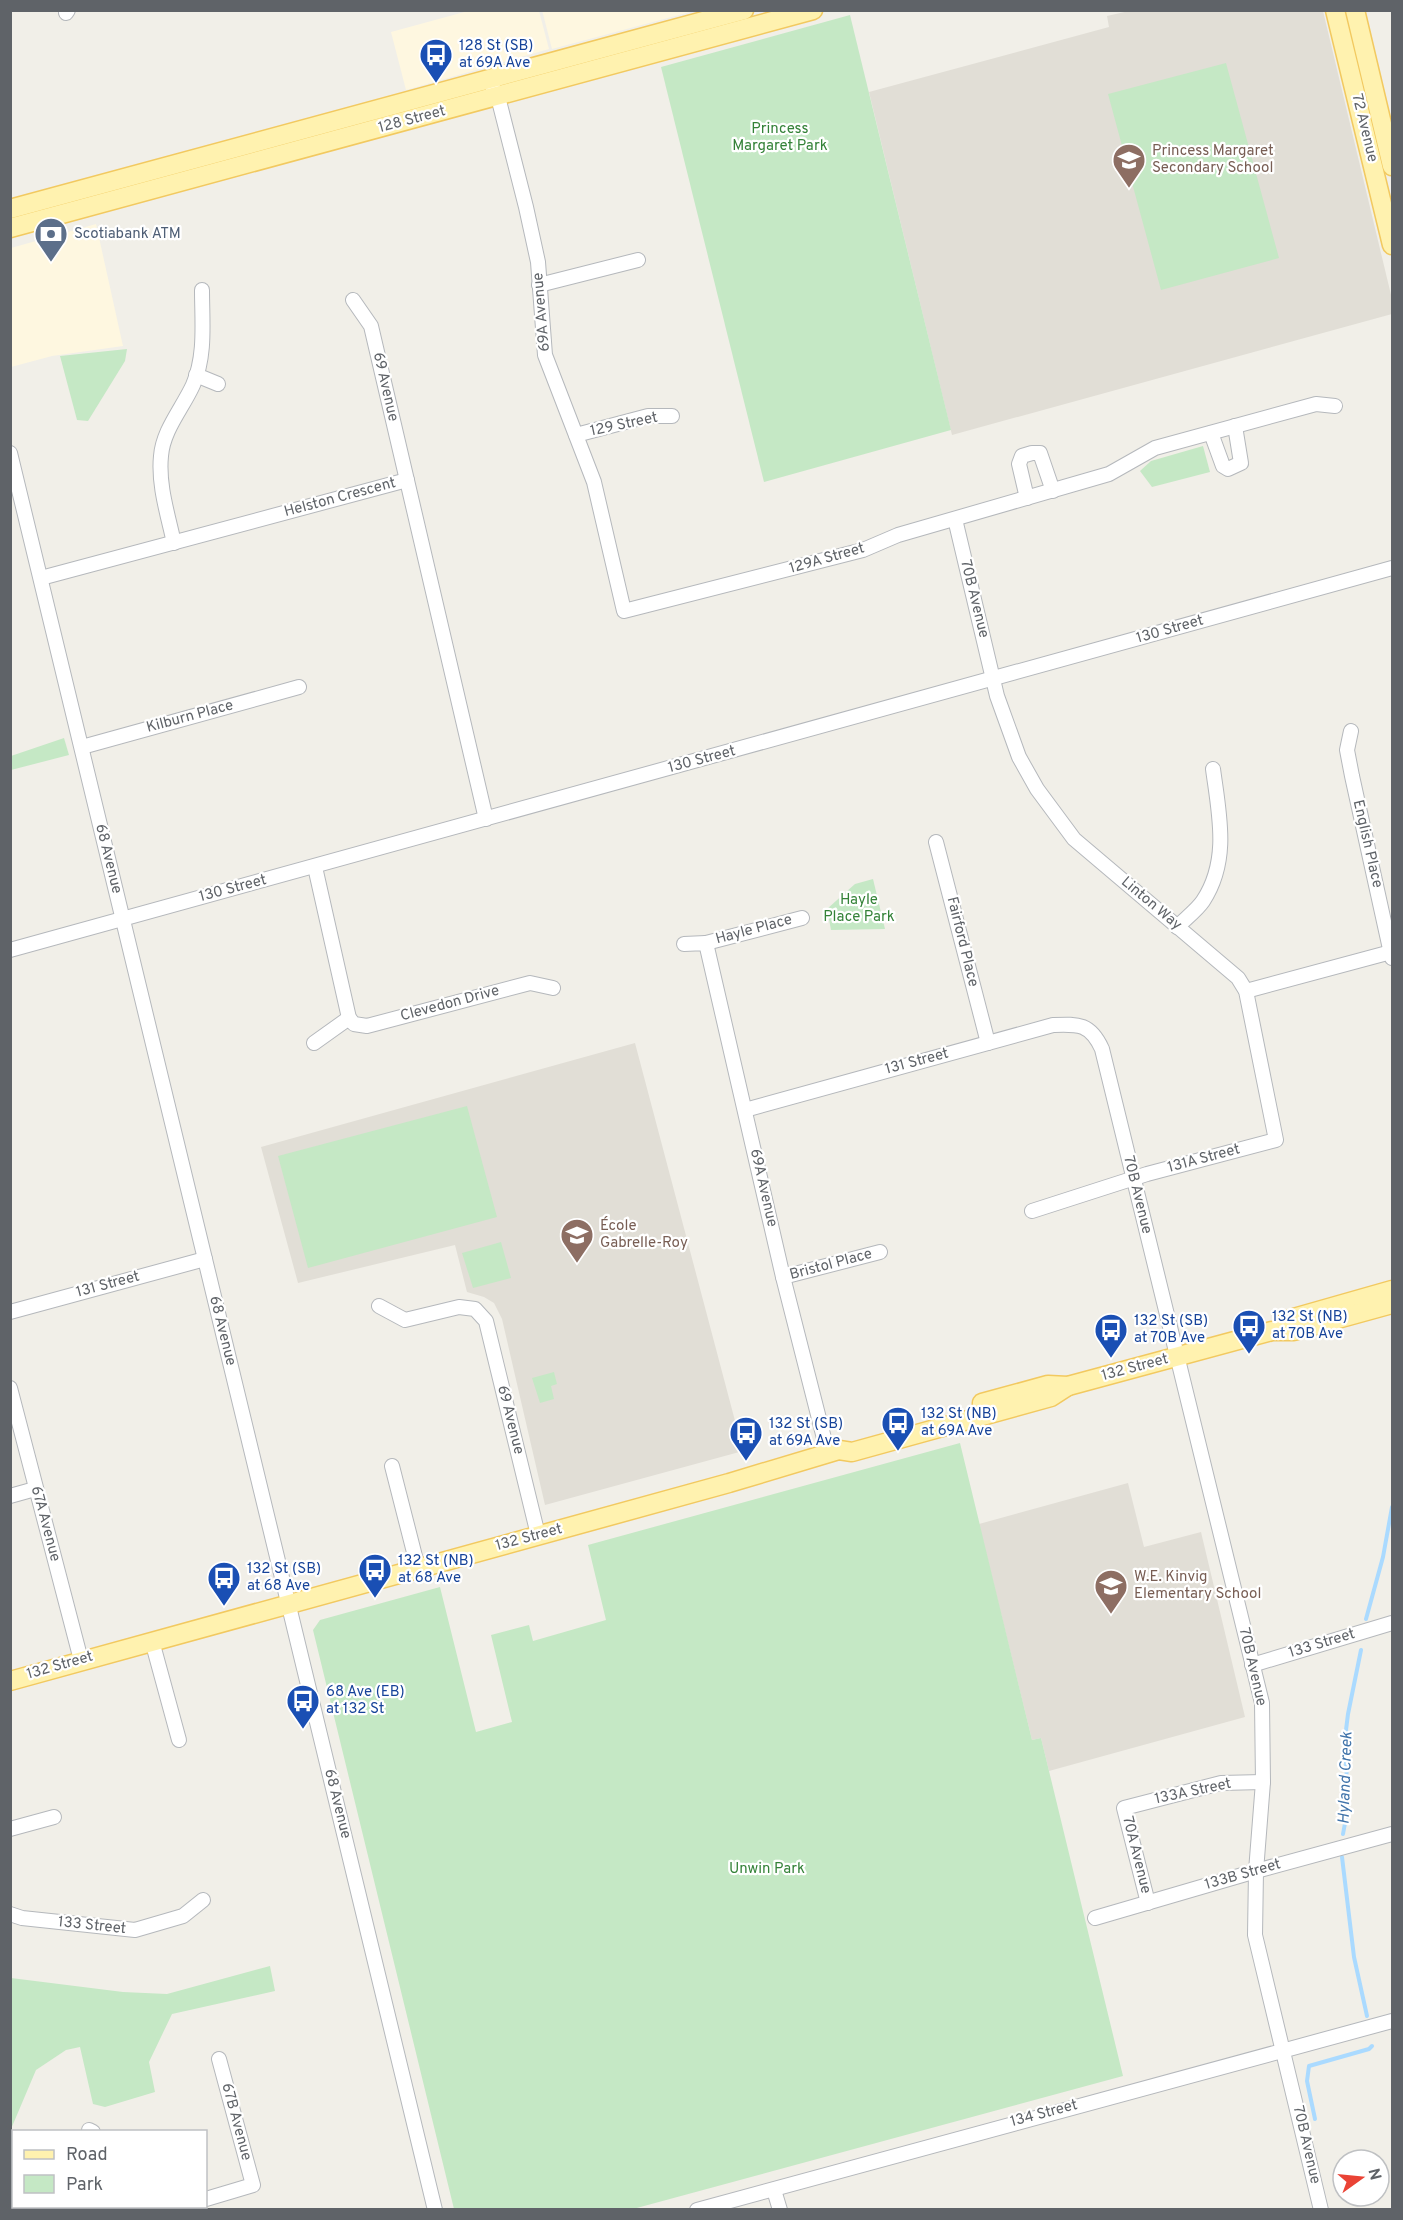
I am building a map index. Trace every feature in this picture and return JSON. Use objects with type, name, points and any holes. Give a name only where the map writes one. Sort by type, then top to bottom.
[{"type":"main road","name":"128 Street","points":[[10,209],[744,10]]},
{"type":"main road","name":"128 Street","points":[[10,228],[813,10]]},
{"type":"main road","name":"72 Avenue","points":[[1335,10],[1392,245]]},
{"type":"main road","name":"72 Avenue","points":[[1355,10],[1392,166]]},
{"type":"main road","points":[[570,76],[590,63],[629,51],[632,41]]},
{"type":"main road","name":"132 Street","points":[[1272,1331],[1290,1319],[1392,1290]]},
{"type":"main road","name":"132 Street","points":[[10,1681],[729,1484],[833,1452],[848,1441],[1036,1388],[1048,1385],[1068,1386],[1272,1331],[1294,1331],[1392,1304]]},
{"type":"street","name":"69A Avenue","points":[[488,81],[498,97],[531,229],[545,355],[594,482],[624,610]]},
{"type":"street","points":[[539,285],[638,260]]},
{"type":"street","points":[[174,543],[162,489],[160,457],[164,437],[196,375],[201,359],[202,290]]},
{"type":"street","name":"69 Avenue","points":[[352,300],[371,326],[406,480]]},
{"type":"street","points":[[196,375],[218,384]]},
{"type":"street","name":"129A Street","points":[[624,610],[863,550],[898,535],[1109,474],[1155,447],[1316,404],[1335,406]]},
{"type":"street","name":"129 Street","points":[[576,435],[648,416],[672,416]]},
{"type":"street","points":[[1211,432],[1223,466],[1228,469],[1236,467],[1241,463],[1235,426]]},
{"type":"street","name":"68 Avenue","points":[[10,453],[15,494],[41,578],[435,2210]]},
{"type":"street","points":[[1028,498],[1019,464],[1022,456],[1032,453],[1040,453],[1053,491]]},
{"type":"street","name":"Helston Crescent","points":[[41,578],[406,480],[486,819]]},
{"type":"street","name":"70B Avenue","points":[[955,519],[993,679]]},
{"type":"street","name":"130 Street","points":[[10,950],[1392,568]]},
{"type":"street","name":"Linton Way","points":[[993,679],[1019,757],[1037,789],[1074,839],[1238,978],[1246,991],[1276,1140]]},
{"type":"street","name":"Kilburn Place","points":[[81,747],[299,687]]},
{"type":"street","name":"English Place","points":[[1351,731],[1347,750],[1392,955]]},
{"type":"street","points":[[1177,927],[1203,901],[1217,870],[1222,839],[1213,769]]},
{"type":"street","name":"Fairford Place","points":[[936,842],[988,1043]]},
{"type":"street","points":[[314,1043],[349,1018],[315,867]]},
{"type":"street","name":"Hayle Place","points":[[706,943],[802,918]]},
{"type":"street","name":"69A Avenue","points":[[706,943],[783,1277],[833,1452]]},
{"type":"street","points":[[684,944],[706,943]]},
{"type":"street","points":[[1246,991],[1392,955]]},
{"type":"street","name":"Clevedon Drive","points":[[349,1018],[354,1023],[368,1026],[530,983],[553,988]]},
{"type":"street","name":"131 Street","points":[[746,1110],[1053,1025],[1074,1024],[1089,1029]]},
{"type":"street","name":"70B Avenue","points":[[1089,1029],[1102,1049],[1262,1703],[1263,1782],[1256,1871],[1256,1942],[1322,2210]]},
{"type":"street","name":"131A Street","points":[[1032,1211],[1147,1174],[1276,1140]]},
{"type":"street","name":"Bristol Place","points":[[783,1277],[880,1252]]},
{"type":"street","name":"131 Street","points":[[10,1312],[205,1259]]},
{"type":"street","name":"69 Avenue","points":[[379,1306],[405,1320],[459,1307],[475,1309],[486,1321],[538,1535]]},
{"type":"street","name":"67A Avenue","points":[[10,1388],[81,1660]]},
{"type":"street","points":[[392,1466],[418,1568]]},
{"type":"street","points":[[10,1496],[36,1489]]},
{"type":"street","name":"133 Street","points":[[1252,1665],[1392,1623]]},
{"type":"street","points":[[152,1641],[179,1740]]},
{"type":"street","name":"133A Street","points":[[1124,1808],[1221,1783],[1263,1782]]},
{"type":"street","name":"70A Avenue","points":[[1124,1808],[1148,1903]]},
{"type":"street","points":[[10,1829],[54,1817]]},
{"type":"street","name":"133B Street","points":[[1095,1918],[1392,1834]]},
{"type":"street","name":"133 Street","points":[[10,1914],[22,1918],[135,1930],[183,1916],[203,1900]]},
{"type":"street","name":"134 Street","points":[[697,2210],[1392,2021]]},
{"type":"street","name":"67B Avenue","points":[[207,2199],[253,2185],[219,2059]]},
{"type":"street","points":[[774,2190],[780,2210]]},
{"type":"shaded area","points":[[542,10],[694,10],[694,11],[552,49]]},
{"type":"shaded area","points":[[468,11],[539,11],[549,49],[406,90],[391,32]]},
{"type":"shaded area","name":"Princess Margaret Secondary School","points":[[1129,11],[1323,11],[1392,299],[1392,314],[952,435],[869,92],[1109,27],[1107,16]]},
{"type":"shaded area","points":[[96,224],[123,346],[52,356],[11,367],[11,248]]},
{"type":"shaded area","name":"École Gabrelle-Roy","points":[[635,1043],[743,1451],[545,1505],[502,1319],[494,1303],[467,1292],[455,1245],[298,1283],[261,1147]]},
{"type":"shaded area","name":"W.E. Kinvig Elementary School","points":[[1128,1483],[1144,1547],[1201,1532],[1245,1717],[1049,1771],[1041,1738],[1032,1740],[979,1524]]},
{"type":"green space","name":"Princess Margaret Park","points":[[850,15],[951,430],[764,482],[661,67]]},
{"type":"green space","points":[[1226,63],[1279,258],[1161,290],[1108,94]]},
{"type":"green space","points":[[127,349],[125,361],[88,421],[77,420],[60,356]]},
{"type":"green space","points":[[1203,446],[1210,472],[1152,487],[1140,471],[1151,461]]},
{"type":"green space","points":[[64,738],[69,755],[11,770],[11,756]]},
{"type":"green space","name":"Hayle Place Park","points":[[873,879],[885,929],[831,930],[827,909],[855,884]]},
{"type":"green space","points":[[467,1106],[497,1217],[308,1268],[278,1156]]},
{"type":"green space","points":[[501,1242],[511,1278],[473,1288],[462,1253]]},
{"type":"green space","points":[[554,1372],[557,1384],[551,1386],[554,1399],[540,1403],[532,1378]]},
{"type":"green space","name":"Unwin Park","points":[[960,1443],[1032,1740],[1041,1738],[1123,2076],[633,2209],[454,2209],[313,1630],[320,1620],[440,1587],[476,1732],[512,1722],[491,1635],[529,1625],[533,1641],[606,1620],[588,1545]]},
{"type":"green space","points":[[270,1966],[275,1991],[172,2014],[149,2062],[155,2092],[105,2107],[93,2104],[80,2047],[66,2050],[36,2070],[11,2129],[11,1978],[123,1992],[167,1994]]},
{"type":"waterway","name":"Hyland Creek","points":[[1366,1619],[1383,1557],[1392,1507]]},
{"type":"waterway","name":"Hyland Creek","points":[[1343,1834],[1348,1807],[1345,1738],[1361,1650]]},
{"type":"waterway","name":"Hyland Creek","points":[[1342,1857],[1354,1957],[1367,2016]]},
{"type":"waterway","name":"Hyland Creek","points":[[1315,2119],[1307,2081],[1309,2066],[1369,2049],[1372,2046]]},
{"type":"place","name":"128 St (SB) at 69A Ave","points":[[436,84]]},
{"type":"place","name":"Princess Margaret Secondary School","points":[[1129,189]]},
{"type":"place","name":"Scotiabank ATM","points":[[51,263]]},
{"type":"place","name":"École Gabrelle-Roy","points":[[577,1264]]},
{"type":"place","name":"132 St (NB) at 70B Ave","points":[[1249,1355]]},
{"type":"place","name":"132 St (SB) at 70B Ave","points":[[1111,1359]]},
{"type":"place","name":"132 St (NB) at 69A Ave","points":[[898,1452]]},
{"type":"place","name":"132 St (SB) at 69A Ave","points":[[746,1462]]},
{"type":"place","name":"132 St (NB) at 68 Ave","points":[[375,1599]]},
{"type":"place","name":"132 St (SB) at 68 Ave","points":[[224,1607]]},
{"type":"place","name":"W.E. Kinvig Elementary School","points":[[1111,1615]]},
{"type":"place","name":"68 Ave (EB) at 132 St","points":[[303,1730]]}]
